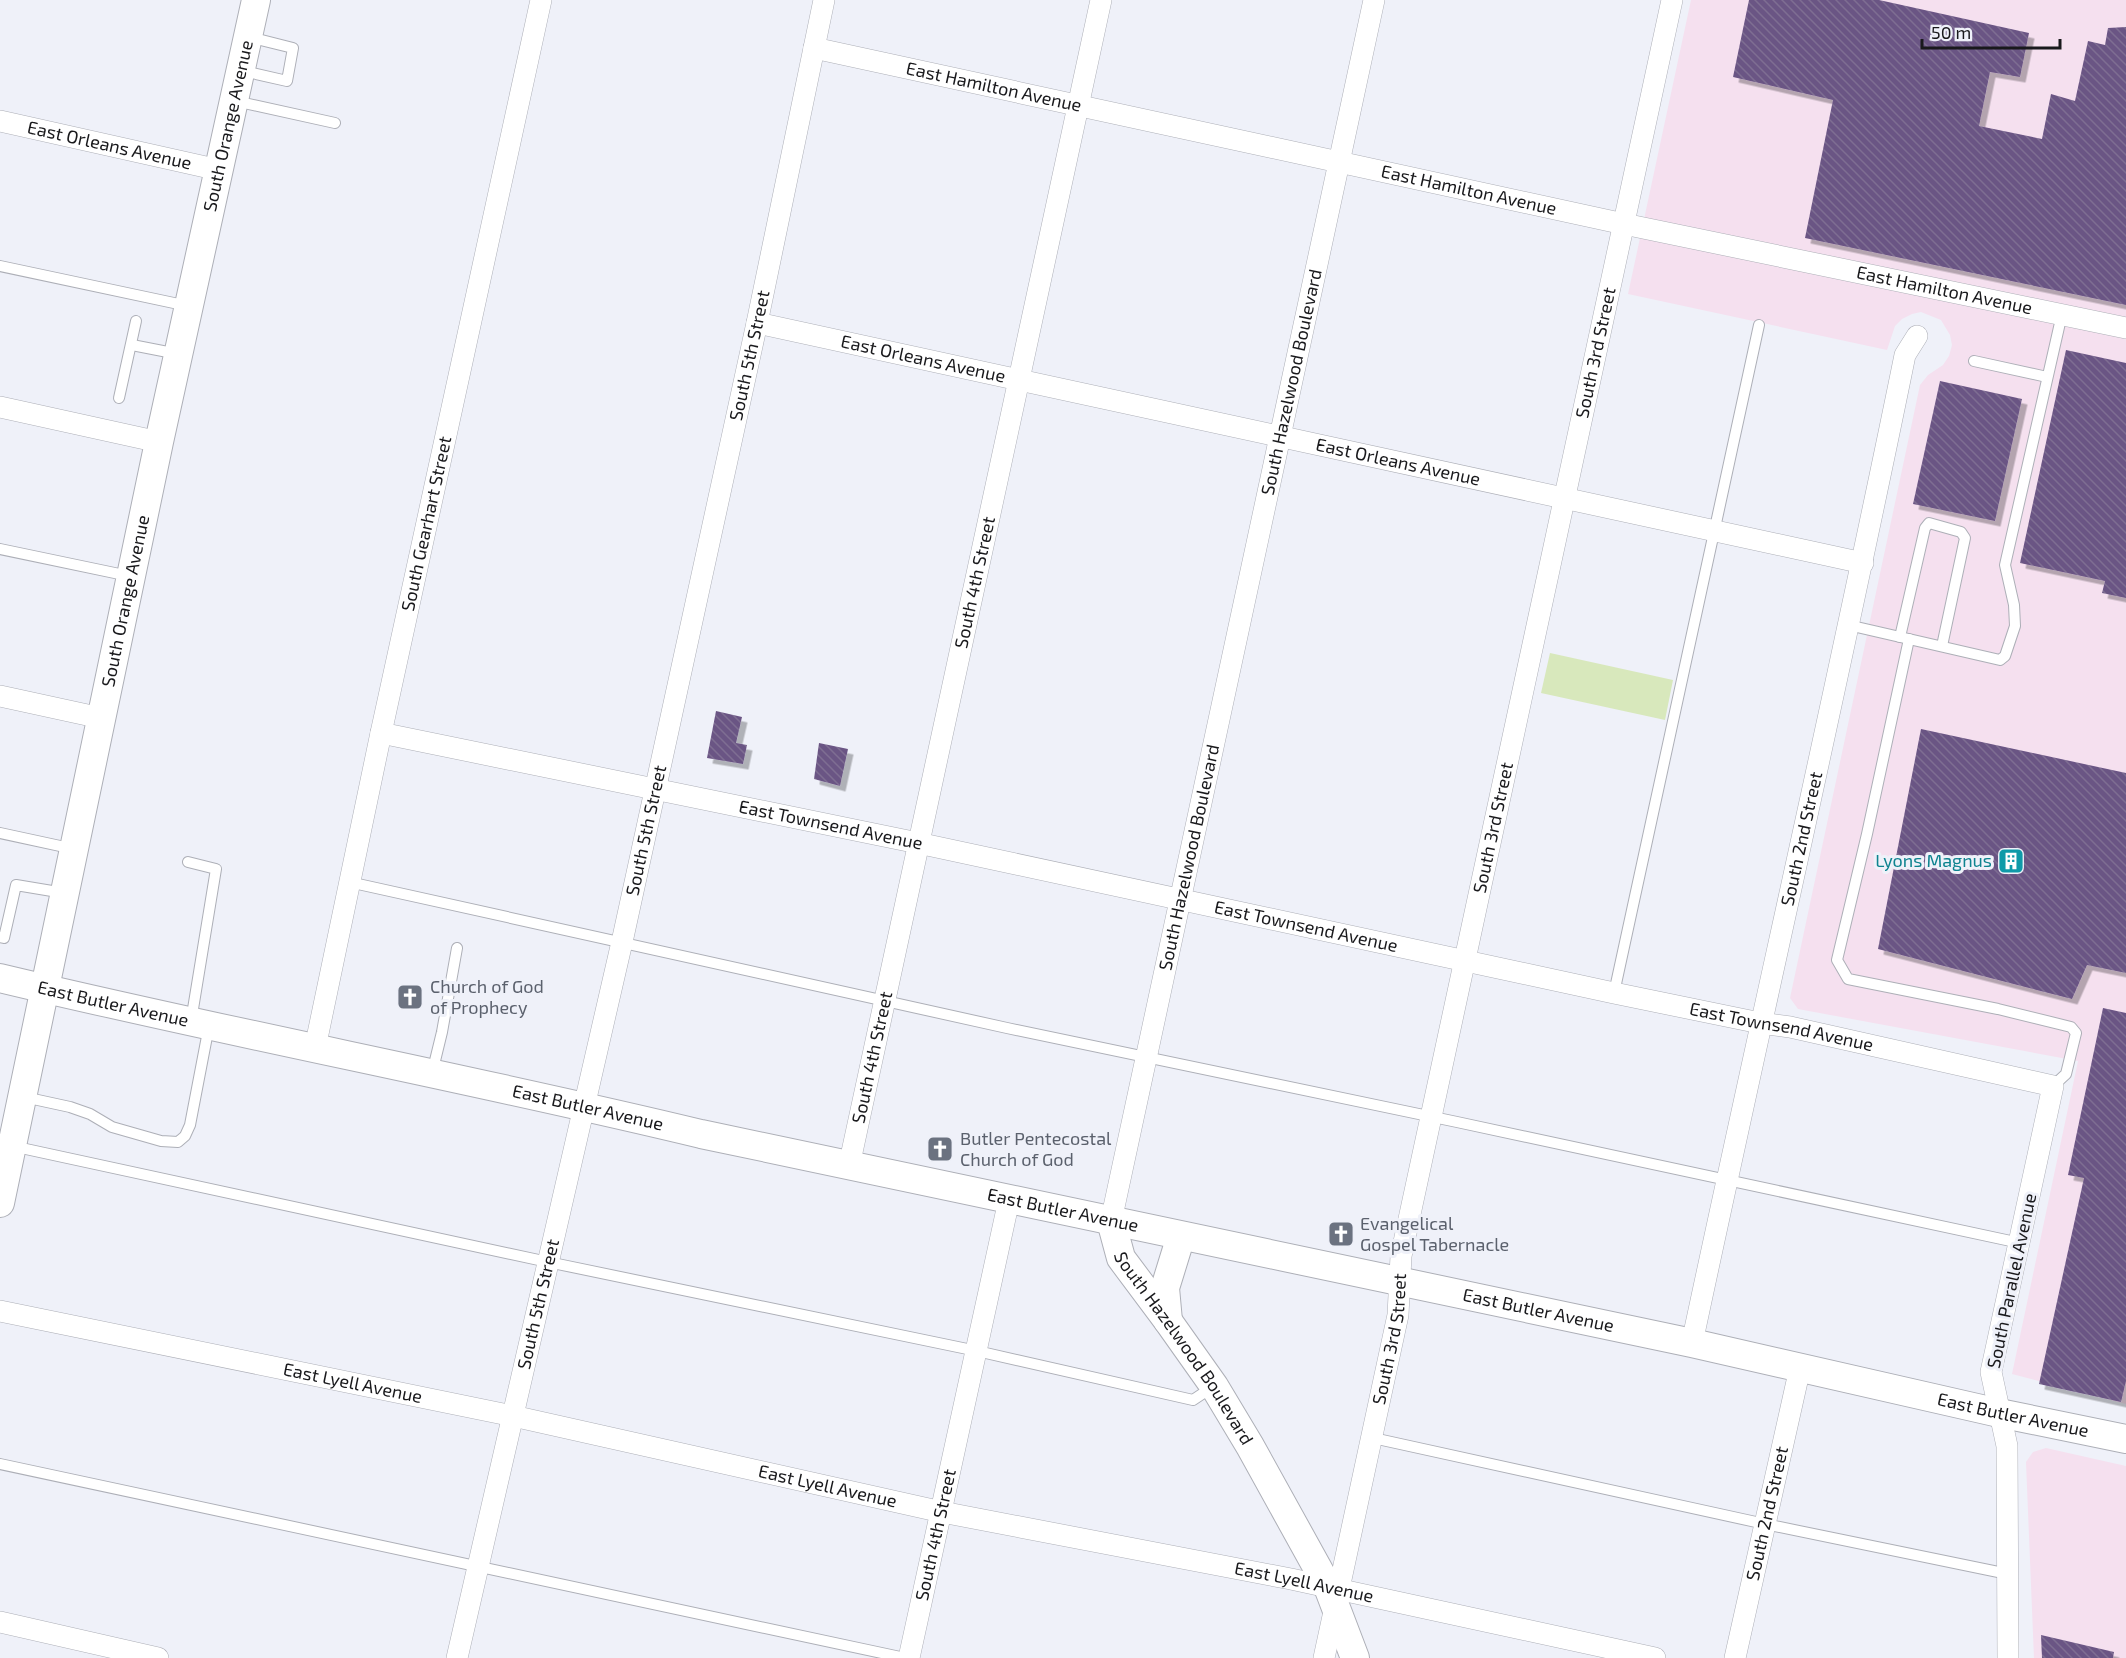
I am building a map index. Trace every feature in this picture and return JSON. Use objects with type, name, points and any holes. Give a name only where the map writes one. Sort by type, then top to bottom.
[{"type":"street","name":"South Orange Avenue","points":[[0,1203],[159,442],[256,0]]},
{"type":"street","name":"South Gearhart Street","points":[[315,1048],[381,733],[541,0]]},
{"type":"street","name":"South 5th Street","points":[[457,1658],[622,942],[757,323],[824,0]]},
{"type":"street","name":"South 4th Street","points":[[849,1166],[1101,0]]},
{"type":"street","name":"South Hazelwood Boulevard","points":[[1355,1658],[1334,1593],[1214,1386],[1121,1258],[1111,1221],[1374,0]]},
{"type":"street","name":"South 3rd Street","points":[[1324,1658],[1334,1593],[1373,1438],[1398,1315],[1401,1256],[1672,0]]},
{"type":"street","name":"East Hamilton Avenue","points":[[814,48],[1624,224],[2126,328]]},
{"type":"street","name":"East Orleans Avenue","points":[[0,121],[219,171]]},
{"type":"street","name":"East Orleans Avenue","points":[[757,323],[1863,562]]},
{"type":"street","name":"South 2nd Street","points":[[1692,1343],[1760,1023],[1863,562],[1905,355],[1917,336]]},
{"type":"street","points":[[0,408],[159,442]]},
{"type":"street","points":[[0,696],[101,718]]},
{"type":"street","name":"East Townsend Avenue","points":[[381,733],[918,843],[1614,993],[1790,1027],[2054,1086]]},
{"type":"street","name":"East Butler Avenue","points":[[0,978],[849,1166],[1692,1343],[1999,1413],[2126,1439]]},
{"type":"street","name":"South Parallel Avenue","points":[[2008,1658],[2007,1446],[1991,1372],[2054,1086]]},
{"type":"street","name":"South 4th Street","points":[[907,1658],[942,1512],[1009,1200]]},
{"type":"street","points":[[1168,1321],[1165,1288],[1181,1236]]},
{"type":"street","name":"East Lyell Avenue","points":[[0,1311],[513,1416],[942,1512],[1656,1658]]},
{"type":"street","name":"South 2nd Street","points":[[1735,1658],[1800,1368]]},
{"type":"street","points":[[0,1622],[158,1658]]},
{"type":"lane","points":[[241,71],[287,81],[293,48],[248,36]]},
{"type":"lane","points":[[235,101],[335,123]]},
{"type":"lane","points":[[0,266],[189,307]]},
{"type":"lane","points":[[1848,625],[2000,660],[2005,656],[2014,626],[2014,604],[2005,565],[2062,314]]},
{"type":"lane","points":[[119,398],[136,321]]},
{"type":"lane","points":[[1614,993],[1759,325]]},
{"type":"lane","points":[[132,345],[178,354]]},
{"type":"lane","points":[[1974,361],[2047,377]]},
{"type":"lane","points":[[1942,646],[1965,538],[1961,532],[1929,523],[1925,528],[1868,834],[1837,960],[1848,979],[1998,1009],[2071,1027],[2076,1033],[2066,1074],[2054,1086]]},
{"type":"lane","points":[[0,549],[131,576]]},
{"type":"lane","points":[[0,833],[74,849]]},
{"type":"lane","points":[[22,1096],[70,1107],[90,1114],[112,1127],[161,1141],[178,1142],[185,1136],[190,1125],[200,1024],[197,990],[216,868],[188,862]]},
{"type":"lane","points":[[349,882],[1008,1028],[2020,1243]]},
{"type":"lane","points":[[0,937],[4,938],[16,885],[65,894]]},
{"type":"lane","points":[[432,1073],[457,948]]},
{"type":"lane","points":[[12,1146],[548,1262],[976,1351],[1193,1400],[1214,1386]]},
{"type":"lane","points":[[1373,1438],[1765,1524],[2008,1574]]},
{"type":"lane","points":[[0,1464],[907,1658]]},
{"type":"shaded area","points":[[1691,0],[2126,0],[2126,1404],[2012,1374],[2078,1061],[1798,1009],[1790,998],[1920,385],[1928,375],[1943,365],[1952,345],[1950,335],[1941,320],[1921,312],[1902,319],[1895,326],[1887,350],[1628,294]]},
{"type":"shaded area","points":[[2046,1448],[2126,1466],[2126,1658],[2034,1658],[2026,1462],[2033,1452]]},
{"type":"green space","points":[[1550,653],[1673,680],[1665,720],[1541,693]]},
{"type":"building","points":[[1749,0],[1879,0],[2029,33],[2020,77],[1990,72],[1979,126],[2042,139],[2051,94],[2075,101],[2088,41],[2105,45],[2108,28],[2126,27],[2126,305],[1805,238],[1833,100],[1733,77]]},
{"type":"building","points":[[2066,350],[2126,363],[2126,598],[2102,593],[2105,581],[2020,563]]},
{"type":"building","points":[[1940,381],[2022,399],[1995,521],[1913,504]]},
{"type":"building","points":[[716,711],[742,717],[736,743],[747,745],[743,764],[707,758]]},
{"type":"building","name":"Lyons Magnus","points":[[1921,729],[2126,773],[2126,973],[2087,965],[2072,999],[1878,949]]},
{"type":"building","points":[[819,743],[848,749],[840,786],[814,779]]},
{"type":"building","points":[[2103,1008],[2126,1013],[2126,1381],[2121,1402],[2039,1384],[2084,1178],[2068,1175]]},
{"type":"building","points":[[2041,1635],[2114,1652],[2113,1658],[2042,1658]]},
{"type":"place","name":"Lyons Magnus","points":[[2011,861]]},
{"type":"place","name":"Church of God of Prophecy","points":[[410,997]]},
{"type":"place","name":"Butler Pentecostal Church of God","points":[[940,1149]]},
{"type":"place","name":"Evangelical Gospel Tabernacle","points":[[1341,1234]]}]
